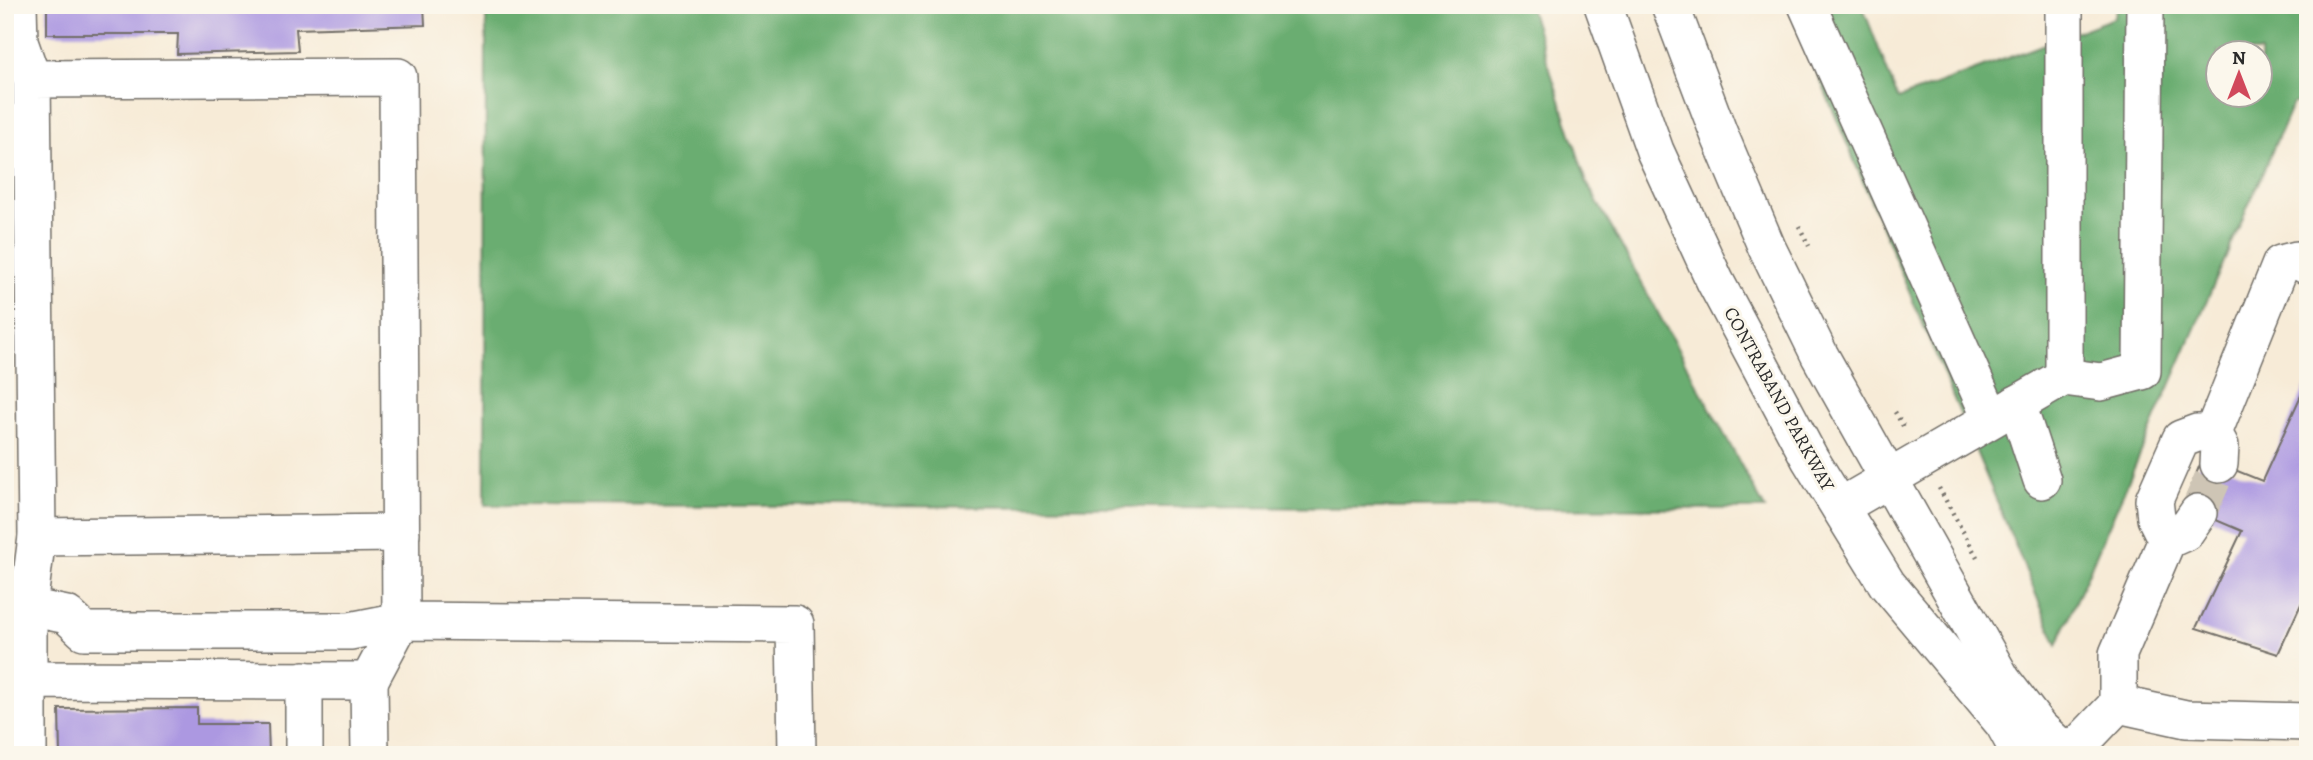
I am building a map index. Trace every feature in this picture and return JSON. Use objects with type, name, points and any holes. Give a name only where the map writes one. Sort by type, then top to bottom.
[{"type":"street","points":[[18,5],[19,42],[32,79],[37,537],[28,607],[28,755]]},
{"type":"street","name":"CONTRABAND PARKWAY","points":[[1603,5],[1655,151],[1715,281],[1810,459],[1886,584],[2004,724],[2021,755]]},
{"type":"street","points":[[1670,5],[1719,134],[1767,248],[1819,356],[2002,680],[2039,728],[2068,755],[2118,704],[2118,654],[2167,540],[2185,532],[2197,513]]},
{"type":"street","points":[[1807,5],[2004,411],[2042,480]]},
{"type":"street","points":[[2064,5],[2064,377]]},
{"type":"street","points":[[1840,507],[2064,377],[2101,382],[2142,371],[2145,5]]},
{"type":"street","points":[[32,79],[398,77],[401,621],[369,681],[370,755]]},
{"type":"street","points":[[2167,540],[2156,518],[2154,500],[2181,439],[2197,433],[2216,448],[2281,264],[2297,260],[2308,266]]},
{"type":"street","points":[[37,537],[401,533]]},
{"type":"street","points":[[28,607],[68,615],[84,631],[350,631],[401,621],[795,624],[797,755]]},
{"type":"street","points":[[28,680],[369,681]]},
{"type":"street","points":[[304,680],[304,755]]},
{"type":"street","points":[[2118,704],[2186,719],[2308,722]]},
{"type":"path","points":[[1794,215],[1811,251]]},
{"type":"path","points":[[1893,408],[1980,564]]},
{"type":"green space","points":[[486,5],[1529,5],[1587,183],[1765,509],[485,505]]},
{"type":"green space","points":[[1789,5],[1862,5],[1898,99],[2114,18],[2118,5],[2308,5],[2308,103],[2293,103],[2057,645]]},
{"type":"building","points":[[47,5],[424,5],[425,25],[296,29],[298,51],[177,54],[178,34],[47,34]]},
{"type":"building","points":[[2308,380],[2308,589],[2278,654],[2196,628],[2242,531],[2183,506],[2203,457],[2262,481]]},
{"type":"building","points":[[197,708],[197,724],[268,724],[269,755],[60,755],[59,709]]},
{"type":"tunnel","points":[[2198,513],[2219,464]]}]
